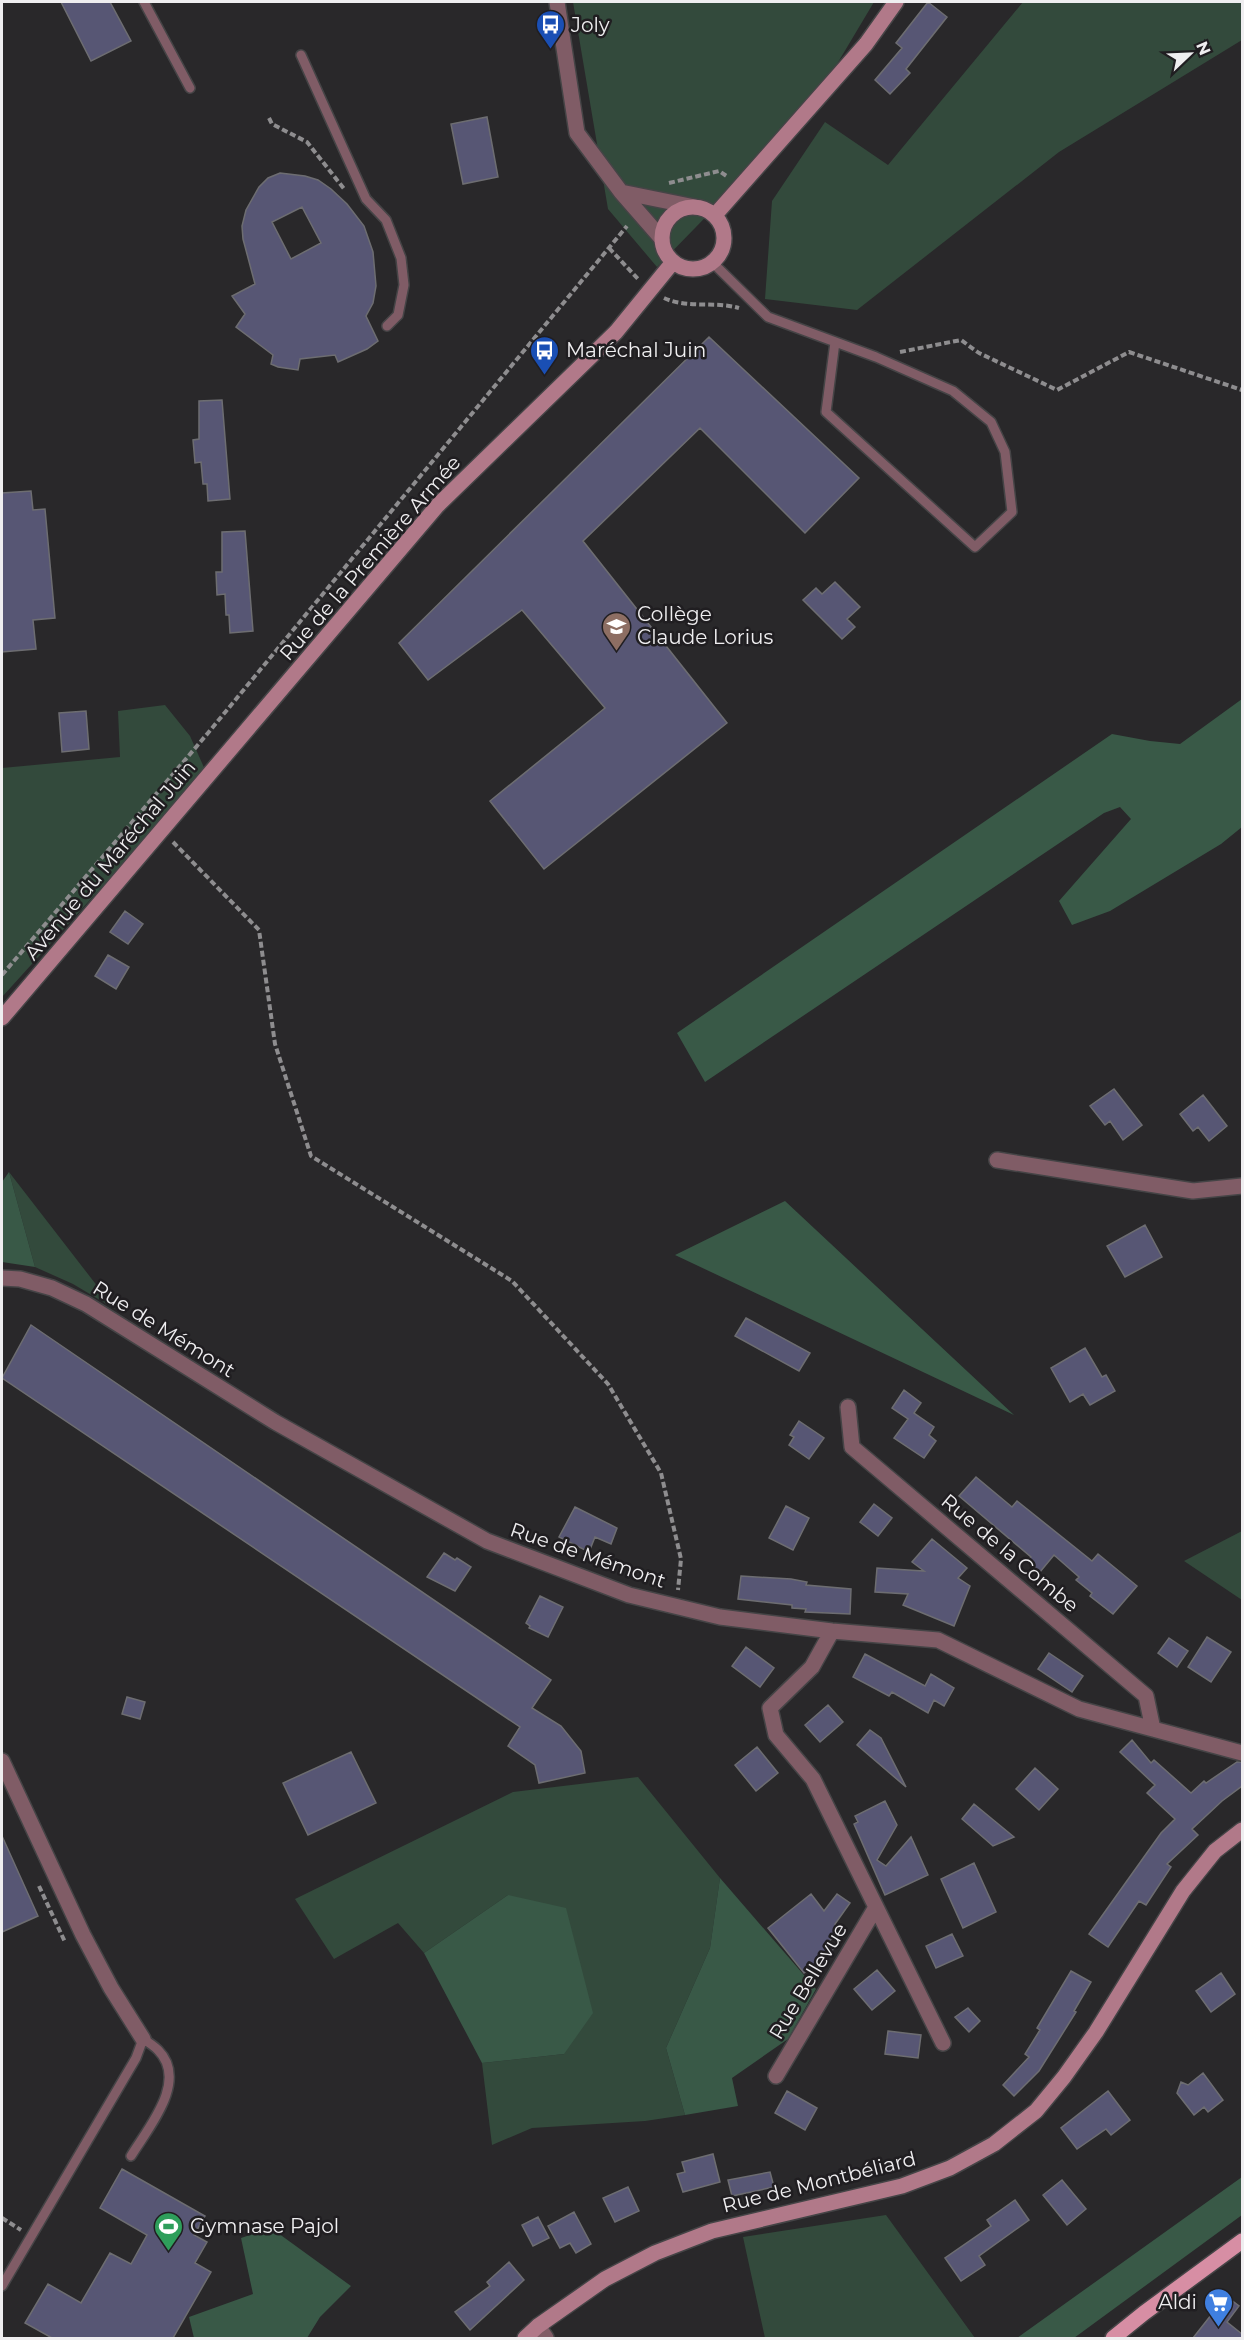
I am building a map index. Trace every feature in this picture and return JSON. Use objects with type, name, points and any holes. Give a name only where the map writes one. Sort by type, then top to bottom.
[{"type":"main road","points":[[1113,2338],[1242,2241]]},
{"type":"street","points":[[557,2],[577,133],[621,192],[662,239]]},
{"type":"street","points":[[715,215],[866,44],[896,2]]},
{"type":"street","points":[[621,192],[705,209],[715,215],[725,234],[724,245],[720,255],[713,263],[693,270],[683,268],[667,256],[662,239],[663,228],[675,212],[695,207]]},
{"type":"street","name":"Rue de la Première Armée","points":[[226,755],[438,505],[616,332],[674,262]]},
{"type":"street","name":"Avenue du Maréchal Juin","points":[[2,1018],[226,755]]},
{"type":"street","points":[[997,1160],[1193,1191],[1242,1186]]},
{"type":"street","name":"Rue de Mémont","points":[[2,1278],[20,1279],[52,1288],[86,1304],[275,1422],[487,1541],[629,1595],[720,1617],[832,1631],[938,1640],[1079,1709],[1242,1753]]},
{"type":"street","name":"Rue de la Combe","points":[[848,1407],[852,1447],[1146,1696],[1153,1729]]},
{"type":"street","points":[[832,1631],[812,1666],[770,1708],[776,1735],[813,1779],[943,2043]]},
{"type":"street","points":[[2,1761],[83,1935],[111,1988],[143,2038]]},
{"type":"street","name":"Rue de Montbéliard","points":[[525,2338],[542,2332],[605,2279],[655,2253],[712,2231],[902,2186],[950,2168],[994,2144],[1036,2111],[1064,2078],[1096,2032],[1183,1891],[1215,1851],[1242,1830]]},
{"type":"street","name":"Rue Bellevue","points":[[776,2076],[876,1907]]},
{"type":"lane","points":[[144,2],[190,88]]},
{"type":"lane","points":[[301,55],[366,199],[386,220],[401,258],[404,285],[398,315],[387,326]]},
{"type":"lane","points":[[713,263],[768,316],[876,357],[953,391],[991,422],[1005,452],[1012,512],[975,547],[826,412],[835,342]]},
{"type":"lane","points":[[2,2286],[136,2058],[143,2038],[164,2057],[170,2080],[165,2101],[131,2156]]},
{"type":"path","points":[[269,118],[272,124],[308,142],[350,197]]},
{"type":"path","points":[[656,199],[663,185],[718,171],[742,184]]},
{"type":"path","points":[[2,975],[208,733],[639,212]]},
{"type":"path","points":[[609,248],[650,292],[678,304],[725,304],[768,316]]},
{"type":"path","points":[[876,357],[961,340],[979,353],[1057,390],[1129,352],[1242,390]]},
{"type":"path","points":[[162,831],[259,930],[275,1044],[311,1156],[512,1281],[608,1384],[661,1473],[681,1559],[676,1607]]},
{"type":"path","points":[[2,2218],[31,2236]]},
{"type":"green space","points":[[573,2],[874,2],[809,111],[657,267],[608,209]]},
{"type":"green space","points":[[1023,2],[1242,2],[1242,40],[1059,152],[857,310],[765,299],[772,201],[825,122],[888,165]]},
{"type":"green space","points":[[1242,699],[1242,827],[1221,844],[1110,911],[1072,925],[1059,901],[1131,819],[1120,807],[1104,813],[705,1082],[677,1033],[1112,734],[1180,744]]},
{"type":"green space","points":[[165,705],[190,736],[206,772],[2,997],[2,768],[120,757],[118,711]]},
{"type":"green space","points":[[9,1172],[115,1309],[73,1284],[35,1267]]},
{"type":"green space","points":[[9,1172],[35,1267],[2,1262],[2,1182]]},
{"type":"green space","points":[[785,1201],[1014,1415],[675,1255]]},
{"type":"green space","points":[[1242,1531],[1242,1600],[1184,1561]]},
{"type":"green space","points":[[638,1777],[720,1878],[710,1948],[666,2048],[685,2115],[645,2121],[532,2128],[492,2145],[482,2063],[564,2054],[508,1895],[424,1953],[398,1923],[334,1959],[295,1899],[513,1792]]},
{"type":"green space","points":[[720,1878],[816,1989],[788,2039],[732,2078],[738,2106],[685,2115],[666,2048],[710,1948]]},
{"type":"green space","points":[[508,1895],[566,1908],[593,2013],[564,2054],[482,2063],[424,1953]]},
{"type":"green space","points":[[1242,2177],[1242,2215],[1074,2338],[1017,2338]]},
{"type":"green space","points":[[886,2215],[975,2338],[765,2338],[743,2237]]},
{"type":"green space","points":[[271,2228],[351,2286],[320,2317],[307,2338],[194,2338],[189,2317],[253,2294],[241,2238]]},
{"type":"building","points":[[61,2],[110,2],[131,41],[91,61]]},
{"type":"building","points":[[928,2],[947,17],[906,69],[910,73],[890,94],[875,80],[902,48],[896,43]]},
{"type":"building","points":[[487,117],[498,177],[463,184],[451,124]]},
{"type":"building","points":[[280,173],[318,180],[347,204],[364,226],[373,252],[376,286],[373,303],[366,316],[378,341],[367,349],[338,362],[335,355],[300,359],[298,370],[278,367],[271,364],[273,355],[236,327],[245,314],[232,296],[255,284],[243,239],[242,226],[246,210],[259,187],[268,178]],"holes":[[[302,207],[321,243],[291,259],[272,222]]]},
{"type":"building","points":[[709,337],[859,478],[805,533],[700,428],[583,541],[727,723],[544,869],[490,801],[605,708],[522,610],[428,680],[399,643]]},
{"type":"building","points":[[222,400],[230,499],[208,501],[207,484],[203,484],[201,462],[195,463],[193,440],[199,439],[199,401]]},
{"type":"building","points":[[31,491],[33,510],[45,509],[55,618],[33,620],[36,649],[2,652],[2,493]]},
{"type":"building","points":[[245,531],[253,631],[230,633],[225,594],[217,595],[216,572],[222,572],[222,532]]},
{"type":"building","points":[[835,582],[860,607],[847,619],[855,627],[842,639],[803,600],[816,588],[822,594]]},
{"type":"building","points":[[86,711],[89,749],[62,752],[59,713]]},
{"type":"building","points":[[125,911],[143,924],[128,944],[110,932]]},
{"type":"building","points":[[108,955],[129,967],[116,989],[95,976]]},
{"type":"building","points":[[1114,1089],[1142,1125],[1123,1140],[1110,1121],[1105,1125],[1090,1106]]},
{"type":"building","points":[[1203,1095],[1227,1126],[1209,1141],[1198,1127],[1193,1131],[1180,1114]]},
{"type":"building","points":[[1145,1225],[1162,1257],[1125,1277],[1107,1246]]},
{"type":"building","points":[[746,1318],[810,1353],[799,1371],[735,1336]]},
{"type":"building","points":[[31,1325],[551,1680],[532,1708],[561,1726],[581,1751],[585,1773],[539,1783],[535,1765],[508,1746],[520,1727],[2,1378]]},
{"type":"building","points":[[1085,1348],[1102,1377],[1106,1375],[1115,1391],[1090,1405],[1083,1394],[1070,1402],[1051,1368]]},
{"type":"building","points":[[904,1390],[921,1403],[914,1413],[934,1427],[929,1435],[936,1441],[924,1458],[894,1438],[908,1419],[892,1408]]},
{"type":"building","points":[[799,1421],[824,1438],[809,1459],[789,1445],[794,1437],[790,1435]]},
{"type":"building","points":[[976,1477],[1012,1507],[1017,1501],[1092,1561],[1098,1554],[1137,1586],[1113,1614],[1090,1596],[1092,1593],[1076,1580],[1079,1577],[1054,1555],[1040,1572],[1027,1561],[1031,1557],[959,1496]]},
{"type":"building","points":[[874,1504],[892,1518],[878,1536],[860,1522]]},
{"type":"building","points":[[786,1506],[809,1518],[793,1550],[769,1538]]},
{"type":"building","points":[[575,1507],[617,1528],[611,1544],[595,1537],[589,1552],[559,1537]]},
{"type":"building","points":[[932,1539],[967,1568],[958,1578],[970,1586],[954,1626],[903,1605],[908,1594],[875,1592],[877,1568],[924,1571],[912,1562]]},
{"type":"building","points":[[444,1553],[471,1567],[455,1591],[427,1577]]},
{"type":"building","points":[[741,1576],[791,1579],[807,1582],[806,1585],[851,1589],[850,1614],[805,1612],[806,1609],[792,1608],[792,1605],[738,1599]]},
{"type":"building","points":[[540,1596],[563,1607],[548,1637],[529,1628],[530,1626],[526,1623]]},
{"type":"building","points":[[1207,1637],[1231,1652],[1211,1682],[1188,1667]]},
{"type":"building","points":[[1169,1638],[1188,1651],[1177,1667],[1158,1653]]},
{"type":"building","points":[[746,1647],[774,1668],[760,1687],[732,1666]]},
{"type":"building","points":[[1049,1653],[1083,1676],[1072,1692],[1038,1669]]},
{"type":"building","points":[[865,1654],[925,1686],[931,1674],[954,1688],[944,1706],[934,1700],[928,1713],[892,1692],[889,1696],[853,1677]]},
{"type":"building","points":[[127,1697],[145,1702],[140,1719],[122,1714]]},
{"type":"building","points":[[828,1705],[843,1722],[820,1742],[805,1725]]},
{"type":"building","points":[[870,1730],[881,1738],[906,1787],[857,1745]]},
{"type":"building","points":[[1132,1740],[1151,1763],[1154,1760],[1191,1793],[1204,1781],[1206,1783],[1237,1762],[1242,1762],[1242,1786],[1192,1829],[1198,1835],[1167,1864],[1171,1867],[1146,1905],[1139,1901],[1108,1947],[1089,1934],[1161,1833],[1175,1819],[1147,1793],[1155,1785],[1120,1752]]},
{"type":"building","points":[[757,1747],[778,1773],[756,1791],[735,1765]]},
{"type":"building","points":[[351,1752],[376,1803],[308,1835],[283,1783]]},
{"type":"building","points":[[1035,1768],[1058,1789],[1039,1810],[1016,1789]]},
{"type":"building","points":[[885,1801],[897,1825],[877,1860],[886,1866],[911,1837],[928,1875],[885,1895],[854,1824],[858,1822],[855,1816]]},
{"type":"building","points":[[974,1804],[1014,1837],[993,1846],[962,1819]]},
{"type":"building","points":[[2,1836],[38,1916],[2,1932]]},
{"type":"building","points":[[974,1863],[996,1912],[963,1928],[941,1879]]},
{"type":"building","points":[[811,1894],[824,1911],[837,1894],[850,1903],[835,1924],[841,1932],[829,1941],[835,1948],[804,1973],[768,1928]]},
{"type":"building","points":[[952,1934],[963,1956],[936,1968],[926,1946]]},
{"type":"building","points":[[877,1970],[895,1991],[872,2010],[854,1989]]},
{"type":"building","points":[[1071,1971],[1091,1982],[1074,2011],[1076,2012],[1039,2071],[1014,2096],[1003,2085],[1029,2057],[1025,2054],[1040,2030],[1037,2028]]},
{"type":"building","points":[[1221,1973],[1235,1994],[1211,2012],[1196,1991]]},
{"type":"building","points":[[968,2008],[980,2021],[969,2032],[955,2017]]},
{"type":"building","points":[[888,2031],[921,2035],[918,2058],[885,2054]]},
{"type":"building","points":[[1203,2073],[1223,2100],[1208,2112],[1204,2107],[1194,2115],[1177,2093],[1181,2082],[1188,2085]]},
{"type":"building","points":[[787,2091],[817,2108],[805,2130],[775,2113]]},
{"type":"building","points":[[1108,2091],[1130,2120],[1111,2135],[1106,2129],[1077,2149],[1061,2128]]},
{"type":"building","points":[[713,2154],[720,2182],[683,2192],[677,2174],[685,2172],[682,2162]]},
{"type":"building","name":"Gymnase Pajol","points":[[122,2169],[205,2216],[194,2235],[207,2242],[195,2263],[211,2272],[173,2338],[52,2338],[25,2323],[48,2284],[81,2303],[110,2253],[131,2264],[147,2235],[100,2208]]},
{"type":"building","points":[[770,2172],[774,2187],[732,2196],[728,2180]]},
{"type":"building","points":[[1062,2180],[1086,2209],[1067,2225],[1043,2195]]},
{"type":"building","points":[[628,2187],[639,2211],[615,2222],[603,2198]]},
{"type":"building","points":[[1015,2200],[1029,2220],[979,2256],[985,2265],[961,2281],[945,2258],[991,2226],[987,2220]]},
{"type":"building","points":[[574,2212],[591,2244],[576,2253],[570,2243],[560,2248],[548,2226]]},
{"type":"building","points":[[538,2217],[549,2238],[533,2246],[522,2225]]},
{"type":"building","points":[[509,2262],[524,2280],[470,2330],[455,2312],[490,2286],[487,2282]]},
{"type":"building","name":"Aldi","points":[[1226,2296],[1239,2306],[1227,2322],[1242,2334],[1242,2338],[1193,2338]]},
{"type":"place","name":"Joly","points":[[550,50]]},
{"type":"place","name":"Maréchal Juin","points":[[545,376]]},
{"type":"place","name":"Collège Claude Lorius","points":[[616,652]]},
{"type":"place","name":"Gymnase Pajol","points":[[169,2252]]},
{"type":"place","name":"Aldi","points":[[1218,2328]]}]
